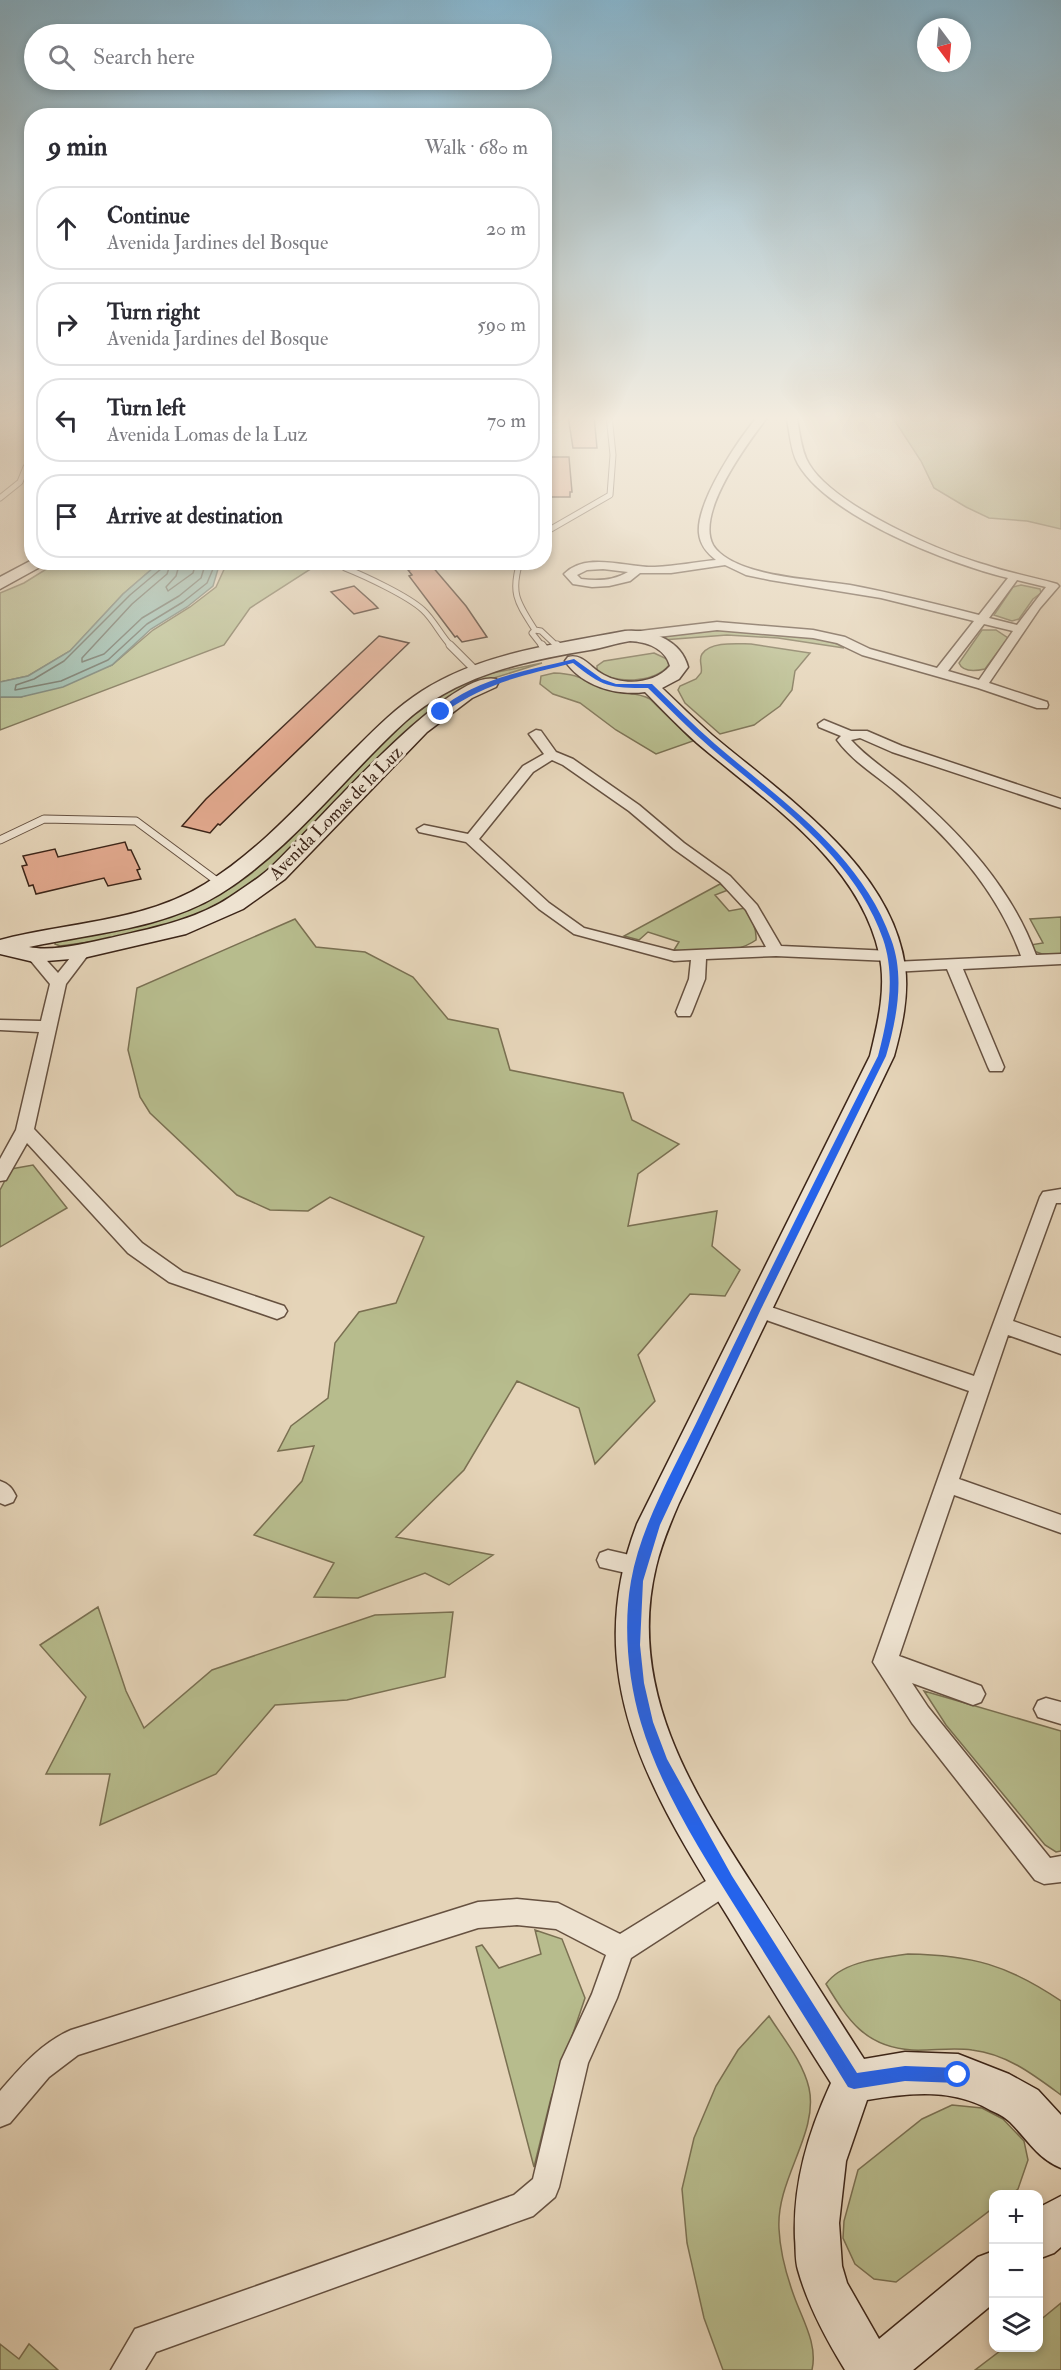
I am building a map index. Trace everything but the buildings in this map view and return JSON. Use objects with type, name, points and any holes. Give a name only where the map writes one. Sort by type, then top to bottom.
[{"type":"street","points":[[706,526],[707,545],[726,562],[756,574],[862,591],[1021,629]]},
{"type":"street","points":[[889,526],[943,554],[975,566],[1053,586],[982,685]]},
{"type":"street","points":[[638,570],[634,575],[623,580],[592,583],[577,582],[570,574],[579,569],[606,566],[638,570],[726,562]]},
{"type":"street","points":[[0,584],[26,570]]},
{"type":"street","points":[[941,672],[1015,576]]},
{"type":"street","name":"Avenida Lomas de la Luz","points":[[0,947],[37,936],[88,930],[138,919],[173,909],[221,884],[255,859],[391,725],[419,701],[441,687],[476,671],[561,654],[632,636],[688,628],[757,628],[841,640],[866,652],[941,672],[1042,705]]},
{"type":"street","name":"Avenida Lomas de la Luz","points":[[632,636],[662,644]]},
{"type":"street","name":"Avenida Lomas de la Luz","points":[[0,947],[34,955],[83,951],[178,929],[218,913],[250,895],[277,874],[420,728],[441,712],[465,694],[561,654],[730,638],[766,640],[833,651],[866,652]]},
{"type":"street","points":[[561,654],[599,681],[615,686],[650,686],[666,681],[675,675],[680,667],[678,659],[662,644]]},
{"type":"street","points":[[650,686],[711,745],[779,800],[838,858],[868,900],[888,939],[892,961],[893,1014],[882,1056],[756,1309],[654,1525],[639,1566],[634,1608],[633,1645],[638,1683],[647,1722],[661,1762],[693,1824],[727,1881],[854,2082]]},
{"type":"street","points":[[824,724],[849,735],[862,734],[1061,804]]},
{"type":"street","points":[[536,734],[551,755],[568,762],[634,808],[679,846],[726,879],[752,908],[776,951]]},
{"type":"street","points":[[849,735],[844,740],[956,840],[989,880],[1024,937],[1030,960]]},
{"type":"street","points":[[866,760],[869,752],[881,748],[897,748]]},
{"type":"street","points":[[471,839],[528,769],[551,755]]},
{"type":"street","points":[[424,829],[471,839],[544,906],[579,931],[674,956],[776,951],[892,961],[953,963],[1061,959]]},
{"type":"street","points":[[0,1175],[25,1130],[58,983],[83,951]]},
{"type":"street","points":[[34,955],[58,983]]},
{"type":"street","points":[[684,1012],[698,979],[699,956]]},
{"type":"street","points":[[953,963],[996,1067]]},
{"type":"street","points":[[0,1025],[47,1027]]},
{"type":"street","points":[[25,1130],[135,1248],[163,1269],[176,1277],[277,1311]]},
{"type":"street","points":[[885,1662],[1049,1197],[1061,1196]]},
{"type":"street","points":[[756,1309],[981,1387]]},
{"type":"street","points":[[1002,1325],[1061,1346]]},
{"type":"street","points":[[948,1484],[1061,1524]]},
{"type":"street","points":[[608,1560],[639,1566]]},
{"type":"street","points":[[885,1662],[973,1694]]},
{"type":"street","points":[[885,1662],[920,1715],[1044,1871],[1061,1869]]},
{"type":"street","points":[[127,2370],[146,2340],[523,2206],[545,2187],[575,2061],[604,1998],[621,1949],[727,1881]]},
{"type":"street","points":[[0,2113],[39,2067],[71,2044],[478,1915],[517,1912],[558,1916],[621,1949]]},
{"type":"street","points":[[854,2082],[905,2073],[958,2075],[994,2089],[1023,2106],[1061,2147]]},
{"type":"street","points":[[854,2082],[841,2106],[821,2173],[816,2207],[817,2239],[820,2271],[837,2312],[871,2370]]},
{"type":"street","points":[[1043,2232],[1061,2218]]},
{"type":"street","points":[[877,2370],[989,2276]]},
{"type":"lane","points":[[352,570],[423,610],[441,636],[476,671]]},
{"type":"lane","points":[[517,570],[514,581],[519,604],[535,630],[541,632],[561,654]]},
{"type":"lane","points":[[535,630],[532,633],[561,654]]},
{"type":"lane","points":[[0,840],[44,819],[136,821],[221,884]]},
{"type":"green space","points":[[1047,526],[1061,526],[1061,529]]},
{"type":"green space","points":[[45,570],[151,570],[123,594],[70,651],[28,676],[0,682],[0,593],[24,583]]},
{"type":"green space","points":[[224,570],[309,570],[250,608],[224,645],[0,730],[0,697],[21,697],[112,665],[153,630],[190,607],[216,587]]},
{"type":"green space","points":[[1021,585],[1040,589],[1041,593],[1033,599],[1019,619],[1012,621],[994,615],[1013,587]]},
{"type":"green space","points":[[727,629],[806,636],[844,648],[778,638],[727,635],[662,640],[672,633]]},
{"type":"green space","points":[[982,630],[996,630],[1008,638],[985,669],[967,670],[959,663]]},
{"type":"green space","points":[[725,644],[751,644],[810,653],[795,671],[792,690],[780,706],[754,725],[720,734],[685,703],[678,690],[680,686],[696,679],[701,673],[701,656],[706,650]]},
{"type":"green space","points":[[654,653],[669,660],[669,665],[663,671],[645,678],[623,680],[604,675],[597,670],[597,666],[604,661]]},
{"type":"green space","points":[[542,663],[481,682],[448,698],[428,712],[265,876],[213,908],[175,924],[105,940],[60,946],[55,944],[56,941],[169,917],[205,902],[234,886],[252,873],[415,709],[473,677]]},
{"type":"green space","points":[[554,673],[571,675],[608,689],[650,699],[693,741],[656,754],[616,730],[580,703],[553,694],[540,684],[541,676]]},
{"type":"green space","points":[[720,884],[728,890],[715,895],[729,911],[745,908],[756,932],[756,940],[727,951],[694,952],[674,950],[679,942],[648,932],[639,940],[624,936]]},
{"type":"green space","points":[[1061,917],[1061,954],[1042,954],[1031,950],[1030,945],[1043,943],[1030,919]]},
{"type":"green space","points":[[295,919],[316,947],[365,952],[413,977],[448,1019],[498,1029],[510,1070],[623,1093],[632,1120],[679,1144],[638,1174],[628,1226],[717,1211],[712,1246],[740,1270],[725,1296],[690,1294],[638,1355],[655,1401],[595,1464],[579,1408],[517,1381],[464,1470],[396,1537],[493,1555],[449,1585],[425,1573],[358,1598],[314,1597],[334,1563],[254,1535],[302,1481],[314,1446],[278,1451],[291,1426],[328,1398],[335,1343],[359,1312],[396,1303],[424,1237],[330,1197],[308,1211],[270,1210],[237,1195],[150,1113],[140,1097],[128,1050],[137,988]]},
{"type":"green space","points":[[33,1165],[67,1208],[0,1247],[0,1190],[11,1169]]},
{"type":"green space","points":[[98,1607],[126,1691],[144,1728],[212,1670],[375,1615],[453,1612],[445,1677],[347,1700],[275,1705],[216,1774],[100,1825],[110,1774],[46,1774],[86,1697],[40,1645]]},
{"type":"green space","points":[[924,1691],[1061,1731],[1061,1851],[1056,1852],[1045,1845],[946,1725]]},
{"type":"green space","points":[[535,1930],[562,1939],[585,1998],[551,2098],[534,2167],[476,1947],[482,1945],[499,1968],[541,1954]]},
{"type":"green space","points":[[908,1954],[951,1957],[989,1964],[1024,1979],[1061,2001],[1061,2095],[1020,2066],[997,2056],[964,2049],[896,2048],[870,2037],[850,2020],[826,1984],[833,1976],[852,1965]]},
{"type":"green space","points":[[769,2016],[797,2060],[809,2088],[808,2122],[784,2192],[779,2229],[786,2271],[811,2341],[812,2370],[723,2370],[704,2318],[687,2243],[682,2189],[694,2138],[716,2086],[738,2050]]},
{"type":"green space","points":[[952,2105],[982,2108],[1003,2119],[1024,2141],[1028,2160],[1018,2189],[989,2190],[989,2211],[896,2282],[874,2279],[855,2264],[843,2238],[844,2221],[858,2170],[922,2119]]},
{"type":"green space","points":[[1061,2303],[1061,2370],[975,2370],[999,2352],[1043,2352],[1043,2318]]},
{"type":"green space","points":[[0,2344],[19,2359],[29,2344],[58,2370],[0,2370]]},
{"type":"water","points":[[151,570],[218,570],[213,586],[187,607],[151,629],[112,665],[63,687],[21,697],[0,697],[0,682],[28,676],[70,651],[123,594]]},
{"type":"route","points":[[441,712],[465,694],[492,682],[574,661],[599,681],[615,686],[650,686],[711,745],[779,800],[838,858],[868,900],[888,939],[893,967],[893,1014],[882,1056],[756,1309],[654,1525],[639,1566],[634,1608],[633,1645],[638,1683],[647,1722],[661,1762],[693,1824],[727,1881],[854,2082],[905,2073],[958,2075]]}]
